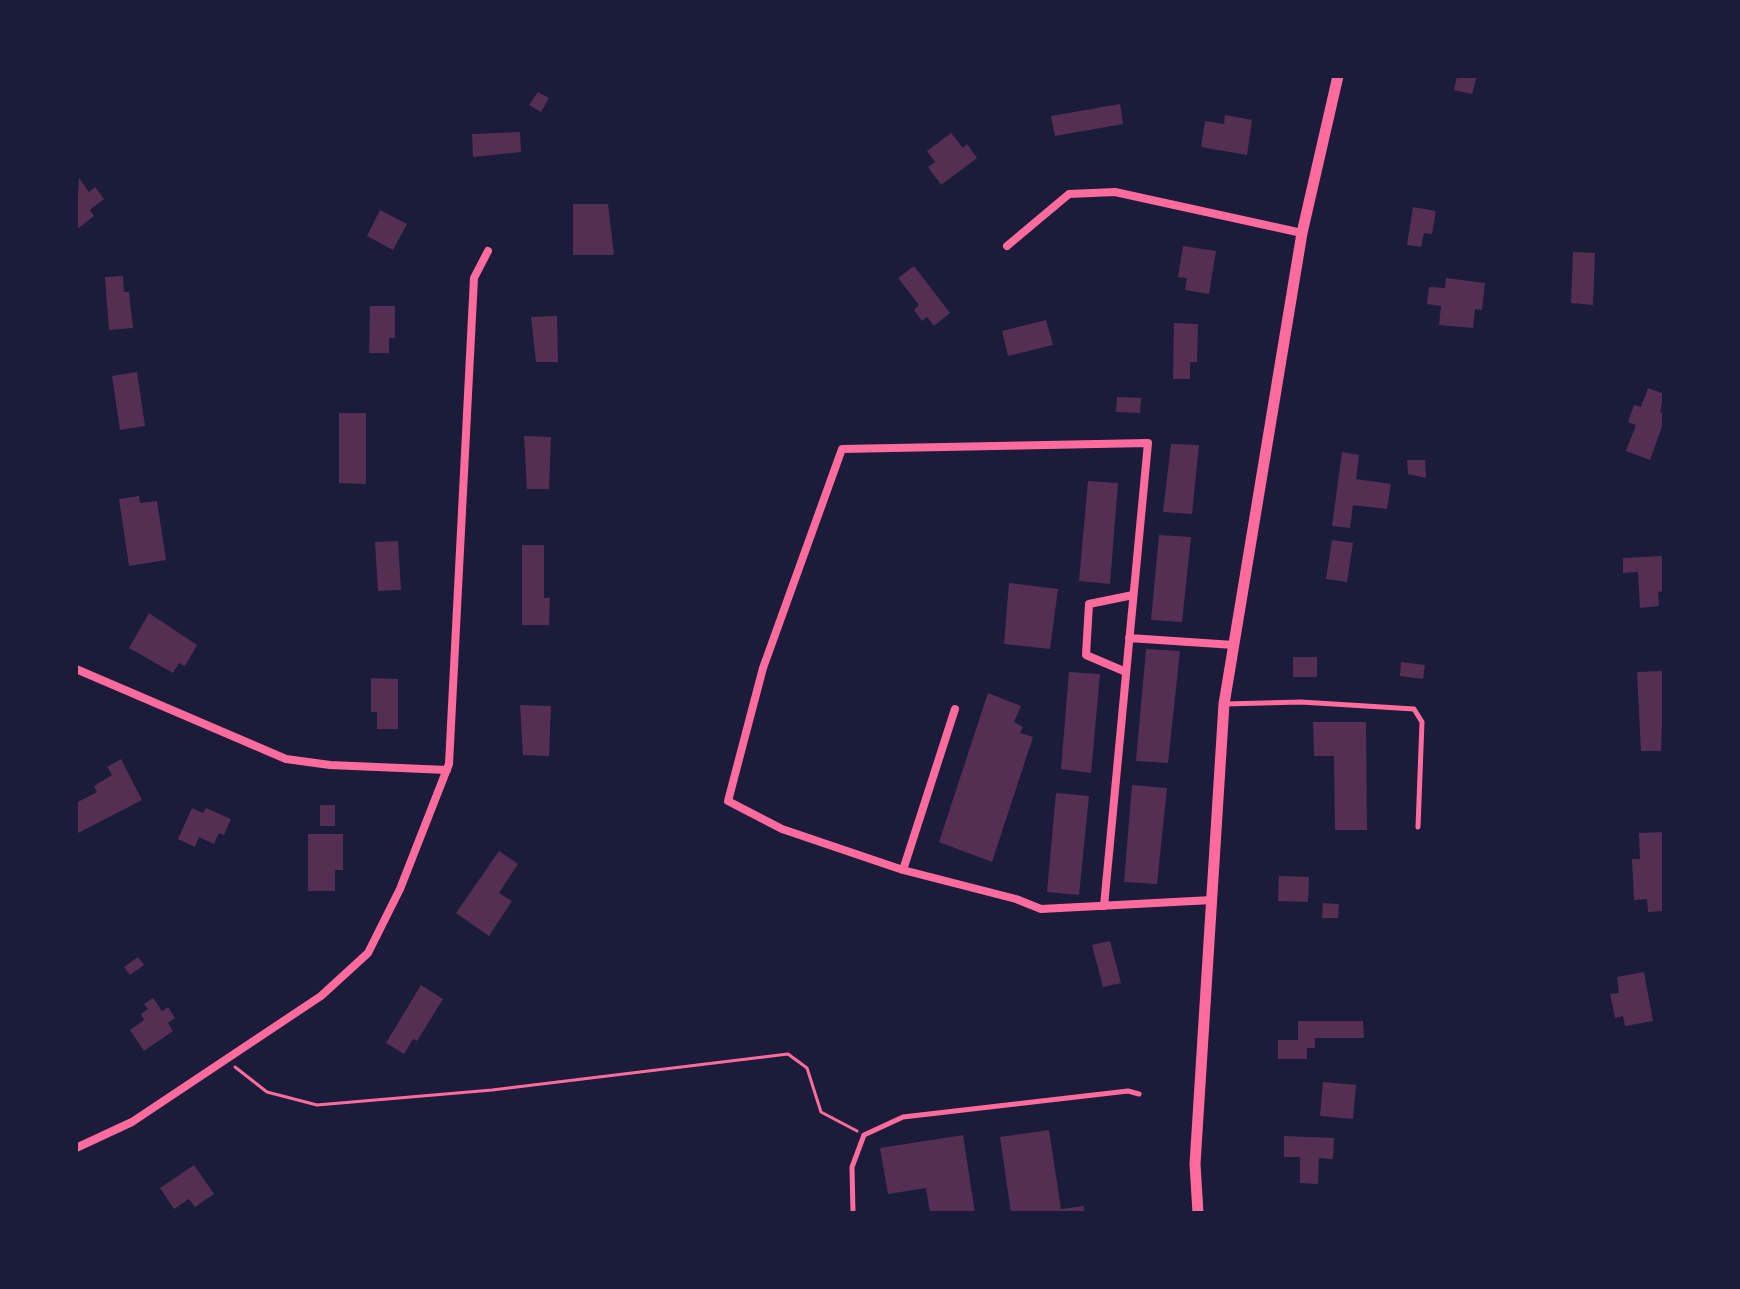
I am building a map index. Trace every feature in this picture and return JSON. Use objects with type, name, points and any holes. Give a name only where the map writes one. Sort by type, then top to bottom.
[{"type":"street","points":[[1198,1213],[1195,1164],[1224,704],[1302,233],[1338,76]]},
{"type":"street","points":[[1007,246],[1051,206],[1069,194],[1084,193],[1115,192],[1302,233]]},
{"type":"street","points":[[76,1148],[132,1122],[321,996],[368,953],[400,889],[447,770],[474,278],[488,251]]},
{"type":"street","points":[[1104,906],[1148,443],[842,449],[763,668],[728,801],[782,829],[903,870],[1041,909],[1104,906],[1212,900]]},
{"type":"street","points":[[1126,672],[1086,655],[1089,604],[1133,595]]},
{"type":"street","points":[[1129,638],[1234,645]]},
{"type":"street","points":[[76,669],[286,759],[330,765],[447,770]]},
{"type":"street","points":[[903,870],[955,709]]},
{"type":"lane","points":[[1224,704],[1301,702],[1414,709],[1422,722],[1418,827]]},
{"type":"lane","points":[[853,1213],[852,1167],[864,1135],[903,1117],[1128,1091],[1139,1094]]},
{"type":"path","points":[[227,1059],[267,1092],[317,1105],[492,1090],[788,1054],[807,1068],[821,1112],[864,1135]]},
{"type":"building","points":[[1457,76],[1477,76],[1472,94],[1454,90]]},
{"type":"building","points":[[538,92],[549,98],[541,112],[529,105]]},
{"type":"building","points":[[1120,104],[1123,124],[1055,136],[1051,116]]},
{"type":"building","points":[[1225,115],[1252,120],[1247,155],[1201,147],[1205,121],[1224,124]]},
{"type":"building","points":[[520,132],[521,152],[473,157],[472,134]]},
{"type":"building","points":[[951,133],[963,148],[967,144],[977,158],[941,185],[928,167],[935,162],[927,151]]},
{"type":"building","points":[[79,178],[89,192],[95,187],[104,199],[90,210],[94,216],[76,230]]},
{"type":"building","points":[[573,204],[608,204],[614,255],[573,255]]},
{"type":"building","points":[[1413,207],[1436,211],[1432,234],[1424,233],[1421,247],[1407,245]]},
{"type":"building","points":[[380,210],[407,224],[393,250],[367,236]]},
{"type":"building","points":[[1183,246],[1216,251],[1209,294],[1185,290],[1187,278],[1178,277]]},
{"type":"building","points":[[1573,252],[1595,253],[1593,305],[1571,303]]},
{"type":"building","points":[[914,266],[950,313],[934,326],[927,317],[922,321],[914,310],[919,305],[898,278]]},
{"type":"building","points":[[123,276],[124,292],[129,292],[133,328],[109,330],[105,277]]},
{"type":"building","points":[[1446,278],[1485,283],[1482,310],[1475,309],[1473,328],[1439,325],[1441,306],[1427,304],[1429,287],[1445,288]]},
{"type":"building","points":[[370,306],[395,306],[395,338],[389,338],[389,353],[369,353]]},
{"type":"building","points":[[557,316],[558,362],[536,362],[531,317]]},
{"type":"building","points":[[1046,320],[1053,345],[1008,356],[1002,331]]},
{"type":"building","points":[[1174,323],[1198,324],[1197,362],[1190,362],[1190,379],[1173,379]]},
{"type":"building","points":[[137,372],[145,426],[120,430],[112,376]]},
{"type":"building","points":[[1648,388],[1664,394],[1660,412],[1664,414],[1664,421],[1650,460],[1626,451],[1636,425],[1628,422],[1634,405],[1641,407]]},
{"type":"building","points":[[1117,397],[1141,398],[1140,413],[1116,412]]},
{"type":"building","points":[[339,413],[366,413],[366,484],[339,483]]},
{"type":"building","points":[[524,436],[551,437],[549,489],[527,489]]},
{"type":"building","points":[[1171,444],[1199,445],[1192,514],[1163,512]]},
{"type":"building","points":[[1342,452],[1359,455],[1356,479],[1391,484],[1387,509],[1353,505],[1350,528],[1332,526]]},
{"type":"building","points":[[1407,460],[1425,460],[1426,478],[1408,474]]},
{"type":"building","points":[[1088,481],[1118,483],[1110,584],[1079,581]]},
{"type":"building","points":[[139,496],[140,503],[157,501],[166,560],[129,566],[119,499]]},
{"type":"building","points":[[1159,535],[1191,537],[1182,622],[1151,620]]},
{"type":"building","points":[[1332,540],[1353,543],[1347,582],[1326,579]]},
{"type":"building","points":[[398,541],[401,590],[378,591],[375,542]]},
{"type":"building","points":[[522,545],[544,545],[544,598],[550,598],[549,625],[522,625]]},
{"type":"building","points":[[1662,556],[1664,591],[1658,592],[1659,606],[1640,608],[1638,572],[1623,573],[1623,558]]},
{"type":"building","points":[[1009,583],[1058,589],[1050,649],[1004,644]]},
{"type":"building","points":[[149,613],[197,645],[185,666],[179,663],[173,673],[129,648]]},
{"type":"building","points":[[1146,649],[1180,651],[1168,763],[1136,761]]},
{"type":"building","points":[[1293,657],[1317,657],[1317,677],[1293,677]]},
{"type":"building","points":[[1401,662],[1425,665],[1423,679],[1400,676]]},
{"type":"building","points":[[1664,671],[1661,751],[1641,751],[1637,672]]},
{"type":"building","points":[[1069,672],[1100,674],[1091,773],[1061,769]]},
{"type":"building","points":[[371,678],[398,679],[398,729],[377,729],[377,712],[371,712]]},
{"type":"building","points":[[988,693],[1021,706],[1014,722],[1023,727],[1020,733],[1033,737],[992,862],[939,842]]},
{"type":"building","points":[[520,705],[551,706],[549,756],[523,755]]},
{"type":"building","points":[[1313,722],[1366,722],[1367,830],[1335,830],[1334,756],[1314,756]]},
{"type":"building","points":[[121,759],[142,800],[78,833],[76,803],[97,792],[94,786],[112,775],[107,767]]},
{"type":"building","points":[[1132,785],[1167,788],[1157,884],[1124,882]]},
{"type":"building","points":[[1056,793],[1089,796],[1079,895],[1047,892]]},
{"type":"building","points":[[320,805],[335,805],[335,826],[320,826]]},
{"type":"building","points":[[192,808],[203,813],[206,808],[231,819],[224,835],[219,833],[214,844],[199,837],[195,847],[178,839]]},
{"type":"building","points":[[1664,832],[1664,911],[1648,912],[1647,899],[1634,900],[1632,859],[1640,859],[1639,833]]},
{"type":"building","points":[[308,834],[343,834],[343,870],[335,870],[335,891],[308,891]]},
{"type":"building","points":[[499,851],[518,864],[499,893],[512,901],[489,936],[456,913]]},
{"type":"building","points":[[1279,876],[1309,877],[1308,902],[1278,901]]},
{"type":"building","points":[[1323,903],[1339,904],[1338,918],[1322,918]]},
{"type":"building","points":[[1110,941],[1121,983],[1103,987],[1092,945]]},
{"type":"building","points":[[138,957],[144,965],[130,975],[124,967]]},
{"type":"building","points":[[1644,972],[1653,1021],[1625,1026],[1623,1016],[1615,1018],[1610,994],[1619,993],[1617,977]]},
{"type":"building","points":[[421,985],[443,999],[417,1041],[413,1039],[404,1054],[386,1043]]},
{"type":"building","points":[[153,998],[162,1011],[168,1007],[175,1018],[168,1023],[173,1031],[144,1051],[130,1030],[144,1020],[141,1014],[148,1009],[144,1004]]},
{"type":"building","points":[[1298,1021],[1363,1021],[1364,1038],[1315,1038],[1315,1048],[1307,1048],[1307,1059],[1278,1059],[1278,1040],[1298,1040]]},
{"type":"building","points":[[1323,1082],[1356,1085],[1353,1119],[1320,1116]]},
{"type":"building","points":[[1049,1130],[1061,1209],[1084,1206],[1084,1211],[1011,1213],[1000,1137]]},
{"type":"building","points":[[963,1135],[975,1213],[930,1213],[926,1188],[888,1194],[880,1148]]},
{"type":"building","points":[[1284,1136],[1334,1138],[1333,1159],[1319,1158],[1318,1184],[1300,1183],[1300,1157],[1284,1157]]},
{"type":"building","points":[[194,1165],[214,1194],[195,1207],[189,1199],[174,1209],[160,1188]]}]
